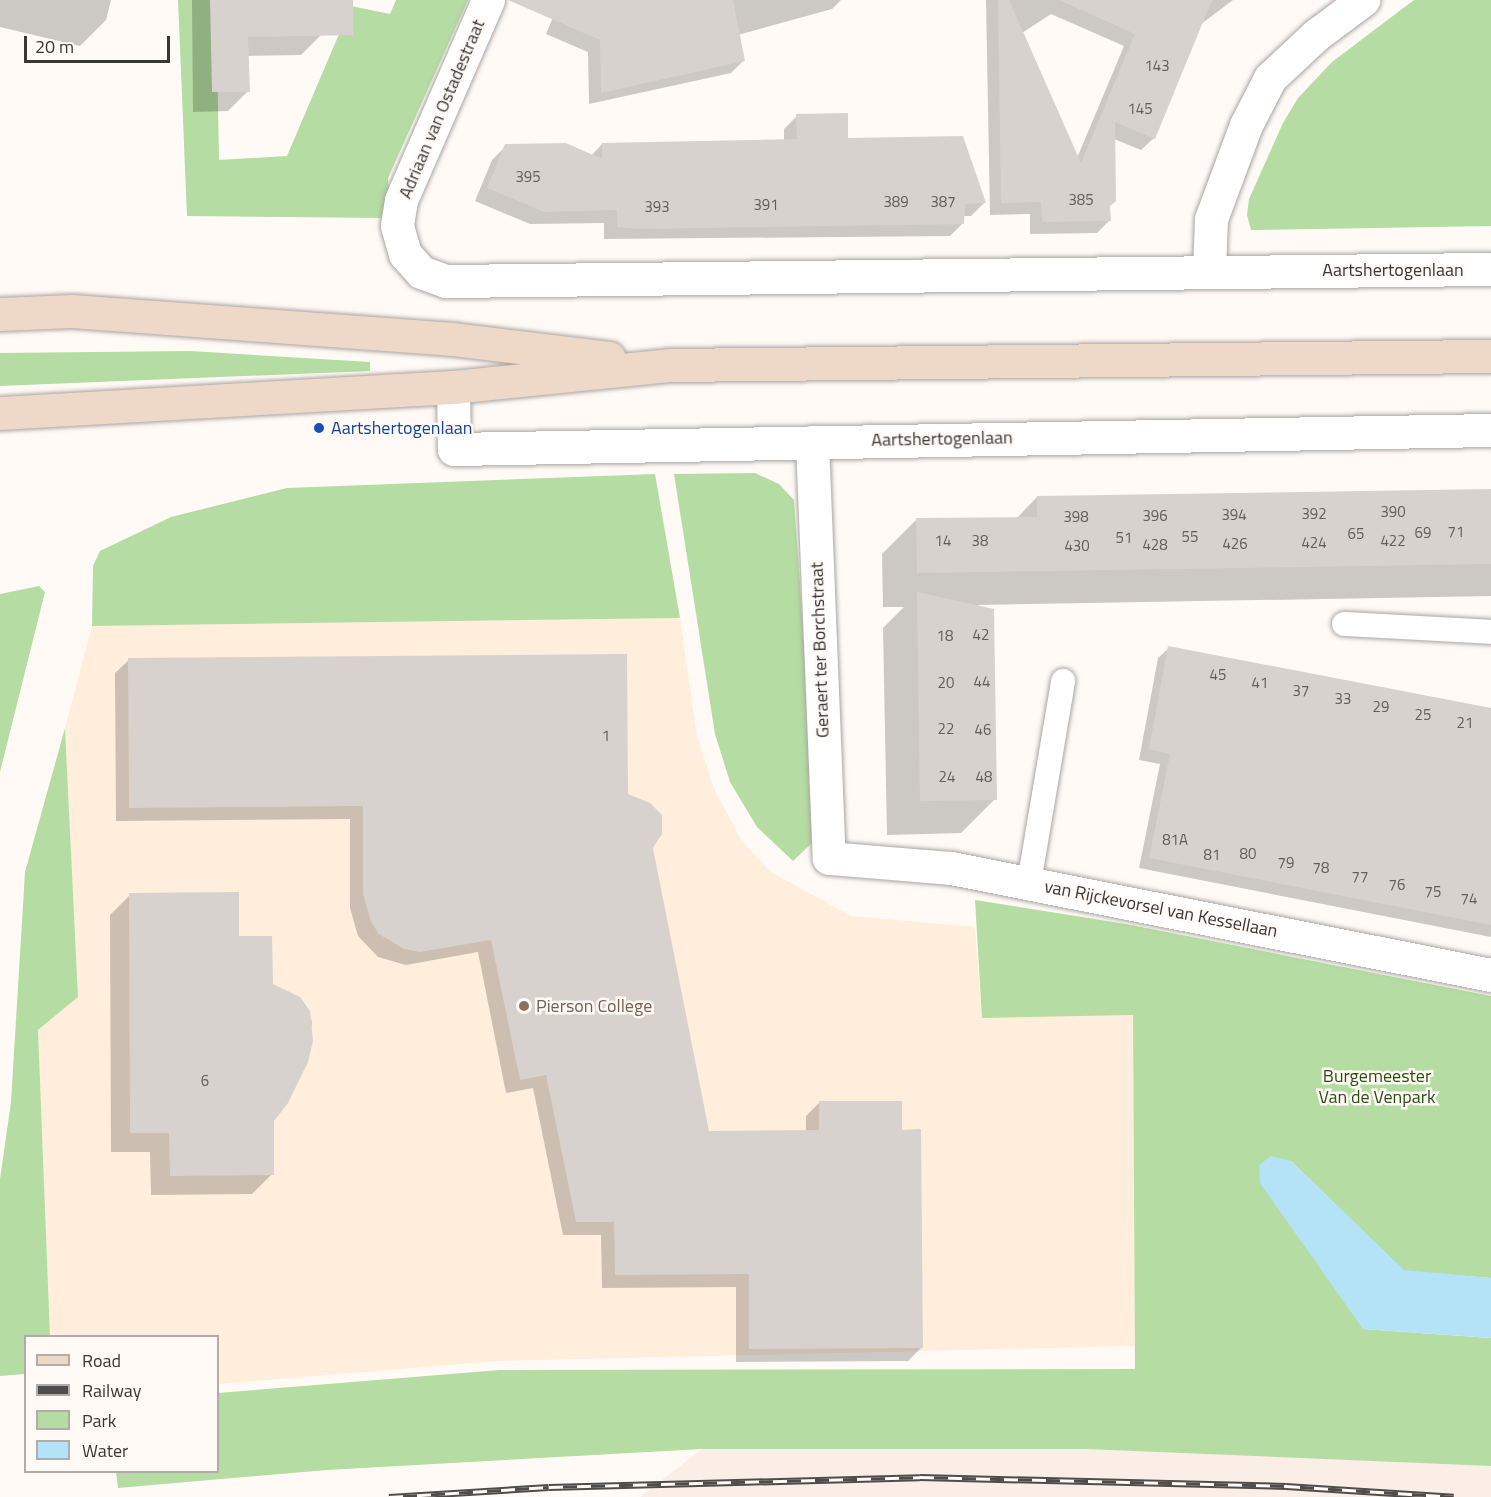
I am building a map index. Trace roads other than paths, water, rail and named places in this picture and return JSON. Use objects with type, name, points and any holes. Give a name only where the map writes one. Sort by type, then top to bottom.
[{"type":"street","name":"Adriaan van Ostadestraat","points":[[405,254],[397,226],[401,201],[488,0]]},
{"type":"street","points":[[1209,271],[1211,219],[1246,125],[1270,78],[1316,35],[1362,0]]},
{"type":"street","name":"Aartshertogenlaan","points":[[405,254],[421,272],[446,281],[1491,269]]},
{"type":"street","points":[[0,314],[72,311],[453,339],[670,365]]},
{"type":"street","points":[[0,413],[453,387],[670,365],[1491,356]]},
{"type":"street","name":"Aartshertogenlaan","points":[[453,387],[454,449],[1491,430]]},
{"type":"street","name":"Geraert ter Borchstraat","points":[[812,442],[829,858]]},
{"type":"street","name":"van Rijckevorsel van Kessellaan","points":[[829,858],[951,868],[1491,975]]},
{"type":"lane","points":[[1344,624],[1491,632]]},
{"type":"lane","points":[[1029,883],[1063,681]]},
{"type":"water","points":[[1271,1156],[1291,1161],[1404,1270],[1491,1278],[1491,1338],[1363,1329],[1260,1183],[1259,1165]]},
{"type":"railway","points":[[389,1497],[549,1487],[920,1477],[1286,1486],[1454,1497]]},
{"type":"place","name":"Aartshertogenlaan","points":[[319,428]]},
{"type":"place","name":"Pierson College","points":[[524,1006]]},
{"type":"park label","name":"Burgemeester Van de Venpark","points":[[1377,1087]]}]
